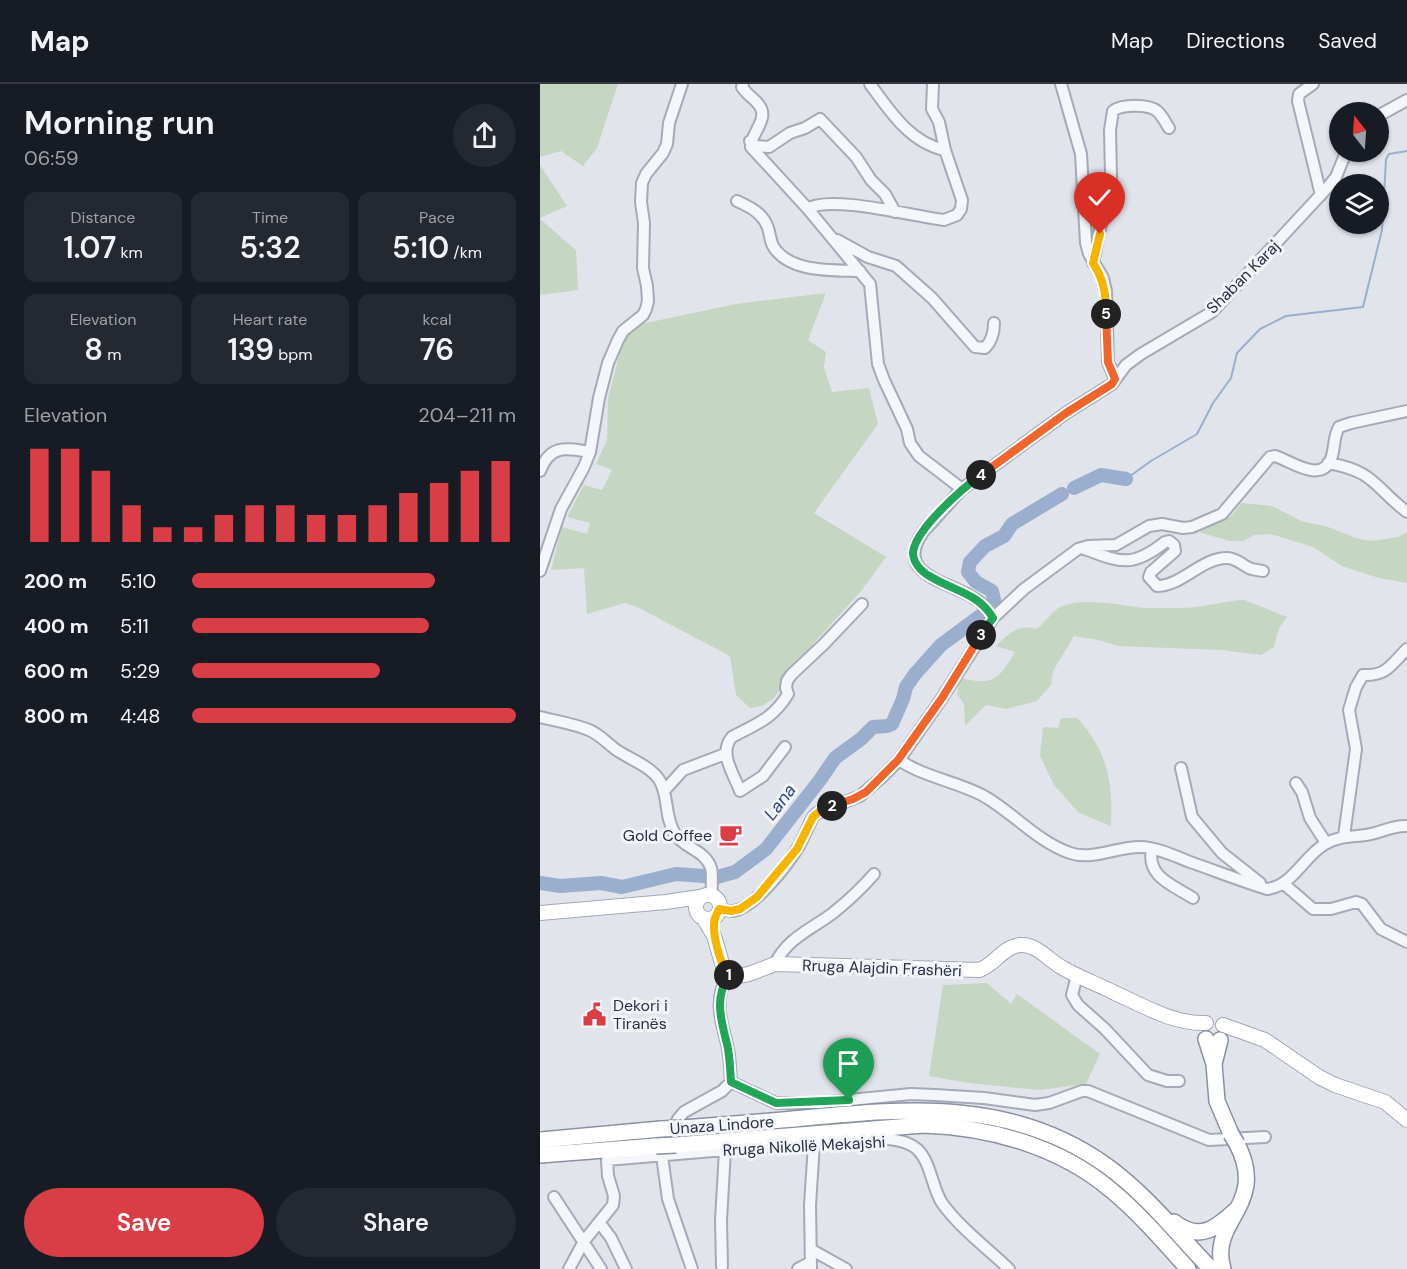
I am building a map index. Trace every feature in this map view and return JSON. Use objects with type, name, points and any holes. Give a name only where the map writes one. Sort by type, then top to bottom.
[{"type":"highway","points":[[1214,1032],[1217,1101],[1245,1162],[1247,1174],[1245,1192],[1222,1242],[1220,1257],[1223,1269]]},
{"type":"highway","name":"Unaza Lindore","points":[[540,1140],[868,1112],[941,1110],[988,1115],[1066,1142],[1107,1166],[1156,1210],[1210,1269]]},
{"type":"highway","points":[[988,1115],[998,1115],[1022,1122],[1075,1143],[1120,1173],[1184,1229],[1197,1232],[1210,1230],[1238,1208]]},
{"type":"highway","name":"Unaza Lindore","points":[[540,1155],[659,1151],[676,1144],[923,1125],[954,1126],[1015,1140],[1056,1155],[1100,1181],[1131,1208],[1188,1269]]},
{"type":"main road","points":[[706,897],[696,904],[709,915],[724,969],[729,975]]},
{"type":"main road","points":[[540,913],[706,897],[718,901],[709,915]]},
{"type":"main road","points":[[666,902],[709,915]]},
{"type":"main road","name":"Rruga Alajdin Frashëri","points":[[729,975],[741,976],[775,964],[979,970],[986,968],[1011,947],[1032,946],[1059,966],[1168,1017],[1214,1032],[1242,1033],[1265,1040],[1319,1077],[1335,1085],[1385,1102],[1407,1120]]},
{"type":"street","points":[[540,571],[561,509],[590,452],[598,398],[608,363],[623,331],[643,315],[648,301],[643,268],[642,183],[667,144],[669,123],[682,84]]},
{"type":"street","points":[[743,84],[742,87],[746,94],[759,105],[762,111],[761,123],[750,141],[751,147],[808,209],[870,284],[878,364],[907,429],[910,443],[919,456],[962,489]]},
{"type":"street","points":[[870,84],[906,129],[921,141],[945,150]]},
{"type":"street","points":[[808,209],[813,205],[824,204],[945,220],[957,215],[961,209],[962,200],[931,102],[933,84]]},
{"type":"street","points":[[1061,84],[1081,154],[1085,233],[1089,254],[1106,291],[1108,362],[1115,379]]},
{"type":"street","points":[[1313,84],[1299,94],[1298,101],[1321,195]]},
{"type":"street","points":[[1389,110],[1407,100]]},
{"type":"street","points":[[1093,263],[1111,176],[1110,130],[1113,111],[1122,106],[1151,108],[1159,113],[1169,128]]},
{"type":"street","points":[[750,141],[756,146],[769,147],[790,133],[805,128],[820,119],[856,157],[871,180],[885,194],[895,212]]},
{"type":"street","name":"Shaban Karaj","points":[[993,618],[976,598],[931,577],[915,563],[913,553],[917,540],[962,489],[1066,413],[1112,384],[1126,365],[1141,354],[1212,312],[1321,195],[1336,177],[1342,162]]},
{"type":"street","points":[[737,201],[754,209],[764,218],[771,243],[778,254],[789,262],[826,269],[860,271]]},
{"type":"street","points":[[831,237],[868,257],[896,266],[932,298],[975,347],[985,348],[989,344],[994,332],[994,323]]},
{"type":"street","points":[[709,915],[740,909],[757,897],[797,849],[813,817],[821,810],[866,792],[898,760],[942,698],[993,618],[1024,589],[1070,554],[1081,548],[1116,544],[1149,526],[1162,524],[1183,528],[1192,527],[1222,514],[1270,457],[1275,456],[1311,471],[1319,470],[1331,459],[1339,427],[1407,411]]},
{"type":"street","points":[[540,471],[548,456],[555,451],[574,449],[590,452]]},
{"type":"street","points":[[1328,464],[1359,471],[1407,512]]},
{"type":"street","points":[[1081,548],[1131,562],[1169,541],[1174,545],[1175,551],[1151,572],[1149,577],[1157,586],[1168,584],[1202,566],[1225,558],[1233,559],[1248,568],[1263,571]]},
{"type":"street","points":[[785,747],[763,776],[740,791],[725,754],[725,746],[732,737],[772,715],[779,708],[788,694],[786,688],[791,675],[862,604]]},
{"type":"street","points":[[1344,837],[1356,749],[1349,710],[1356,687],[1363,675],[1383,673],[1407,649]]},
{"type":"street","points":[[540,717],[594,733],[616,750],[655,774],[664,791],[666,811],[674,832],[681,843],[701,854],[711,876],[706,897]]},
{"type":"street","points":[[664,791],[683,770],[725,754]]},
{"type":"street","points":[[898,760],[992,801],[1050,844],[1071,854],[1091,854],[1126,847],[1152,849],[1267,889],[1284,884],[1312,854],[1326,843],[1344,837],[1374,834],[1392,827],[1407,826]]},
{"type":"street","points":[[1181,768],[1192,816],[1222,852],[1267,889]]},
{"type":"street","points":[[1296,783],[1302,792],[1310,818],[1326,843]]},
{"type":"street","points":[[1152,849],[1150,859],[1153,870],[1193,898]]},
{"type":"street","points":[[775,964],[779,956],[802,932],[831,915],[874,874]]},
{"type":"street","points":[[1284,884],[1312,909],[1331,909],[1356,902],[1362,904],[1381,929],[1407,942]]},
{"type":"street","points":[[729,975],[721,991],[719,1011],[727,1045],[731,1082]]},
{"type":"street","points":[[1077,975],[1072,995],[1078,1005],[1106,1029],[1148,1075],[1167,1081],[1179,1081]]},
{"type":"street","points":[[731,1082],[776,1103],[819,1103],[910,1094],[963,1096],[1035,1105],[1088,1091],[1209,1140],[1266,1137]]},
{"type":"street","points":[[692,1269],[668,1199],[659,1151],[684,1112],[722,1091],[731,1082]]},
{"type":"street","name":"Rruga Nikollë Mekajshi","points":[[599,1222],[610,1210],[614,1201],[607,1160],[659,1151],[724,1150],[867,1138],[907,1143],[918,1150],[938,1195],[952,1216],[1009,1269]]},
{"type":"street","points":[[798,1269],[811,1265],[810,1205],[814,1144]]},
{"type":"street","points":[[722,1266],[724,1150]]},
{"type":"street","points":[[554,1197],[601,1269]]},
{"type":"street","points":[[569,1269],[584,1241],[599,1222],[611,1238],[626,1269]]},
{"type":"street","points":[[812,1250],[846,1269]]},
{"type":"green space","points":[[540,84],[618,84],[597,148],[583,166],[561,151],[540,157]]},
{"type":"green space","points":[[540,165],[567,206],[540,218]]},
{"type":"green space","points":[[540,219],[576,250],[578,290],[540,295]]},
{"type":"green space","points":[[826,293],[808,340],[826,352],[824,367],[832,392],[869,388],[878,424],[814,513],[886,557],[862,590],[814,643],[774,698],[762,706],[750,708],[736,695],[730,656],[639,608],[625,603],[587,614],[584,568],[551,570],[562,527],[587,534],[590,523],[567,517],[584,485],[602,490],[612,470],[596,464],[607,440],[608,399],[622,344],[636,325],[736,304]]},
{"type":"green space","points":[[1242,503],[1272,506],[1301,521],[1371,541],[1398,537],[1407,532],[1407,583],[1379,578],[1342,566],[1313,547],[1271,534],[1255,535],[1243,541],[1229,541],[1199,532],[1231,516]]},
{"type":"green space","points":[[1244,600],[1287,617],[1279,628],[1274,647],[1261,655],[1222,650],[1118,646],[1074,636],[1053,671],[1051,685],[1037,701],[1006,709],[986,705],[965,726],[964,704],[957,694],[960,678],[981,681],[1000,674],[1015,652],[996,646],[1019,629],[1037,629],[1060,607],[1092,602],[1147,608],[1184,608]]},
{"type":"green space","points":[[1061,718],[1077,718],[1102,755],[1111,796],[1111,826],[1079,813],[1054,785],[1040,756],[1043,727],[1058,728]]},
{"type":"green space","points":[[987,983],[1011,1004],[1017,994],[1100,1054],[1086,1084],[1039,1090],[969,1083],[929,1076],[943,985]]},
{"type":"waterway","points":[[1385,174],[1386,159],[1389,154],[1407,151]]},
{"type":"waterway","points":[[1126,479],[1151,461],[1197,434],[1213,403],[1231,378],[1237,353],[1260,329],[1286,316],[1363,307],[1381,234]]},
{"type":"waterway","name":"Lana","points":[[1074,488],[1101,475],[1126,479]]},
{"type":"waterway","name":"Lana","points":[[994,605],[992,591],[976,582],[968,572],[970,562],[985,546],[1004,536],[1012,524],[1062,494]]},
{"type":"waterway","name":"Lana","points":[[540,883],[560,886],[601,883],[622,887],[676,874],[717,877],[735,872],[766,849],[835,758],[873,727],[892,724],[906,687],[915,674],[941,645],[983,614]]},
{"type":"place","name":"Gold Coffee","points":[[730,835]]},
{"type":"place","name":"Dekori i Tiranës","points":[[595,1014]]},
{"type":"route","points":[[849,1100],[776,1103],[731,1082],[727,1045],[719,1011],[721,991],[729,975],[724,969],[714,936],[715,917],[719,909],[731,911],[740,909],[757,897],[797,849],[817,813],[866,792],[898,760],[942,698],[993,618],[976,598],[945,585],[923,571],[915,563],[913,553],[917,540],[923,532],[962,489],[1066,413],[1112,384],[1115,379],[1108,362],[1106,291],[1102,278],[1093,263],[1100,234]]}]
